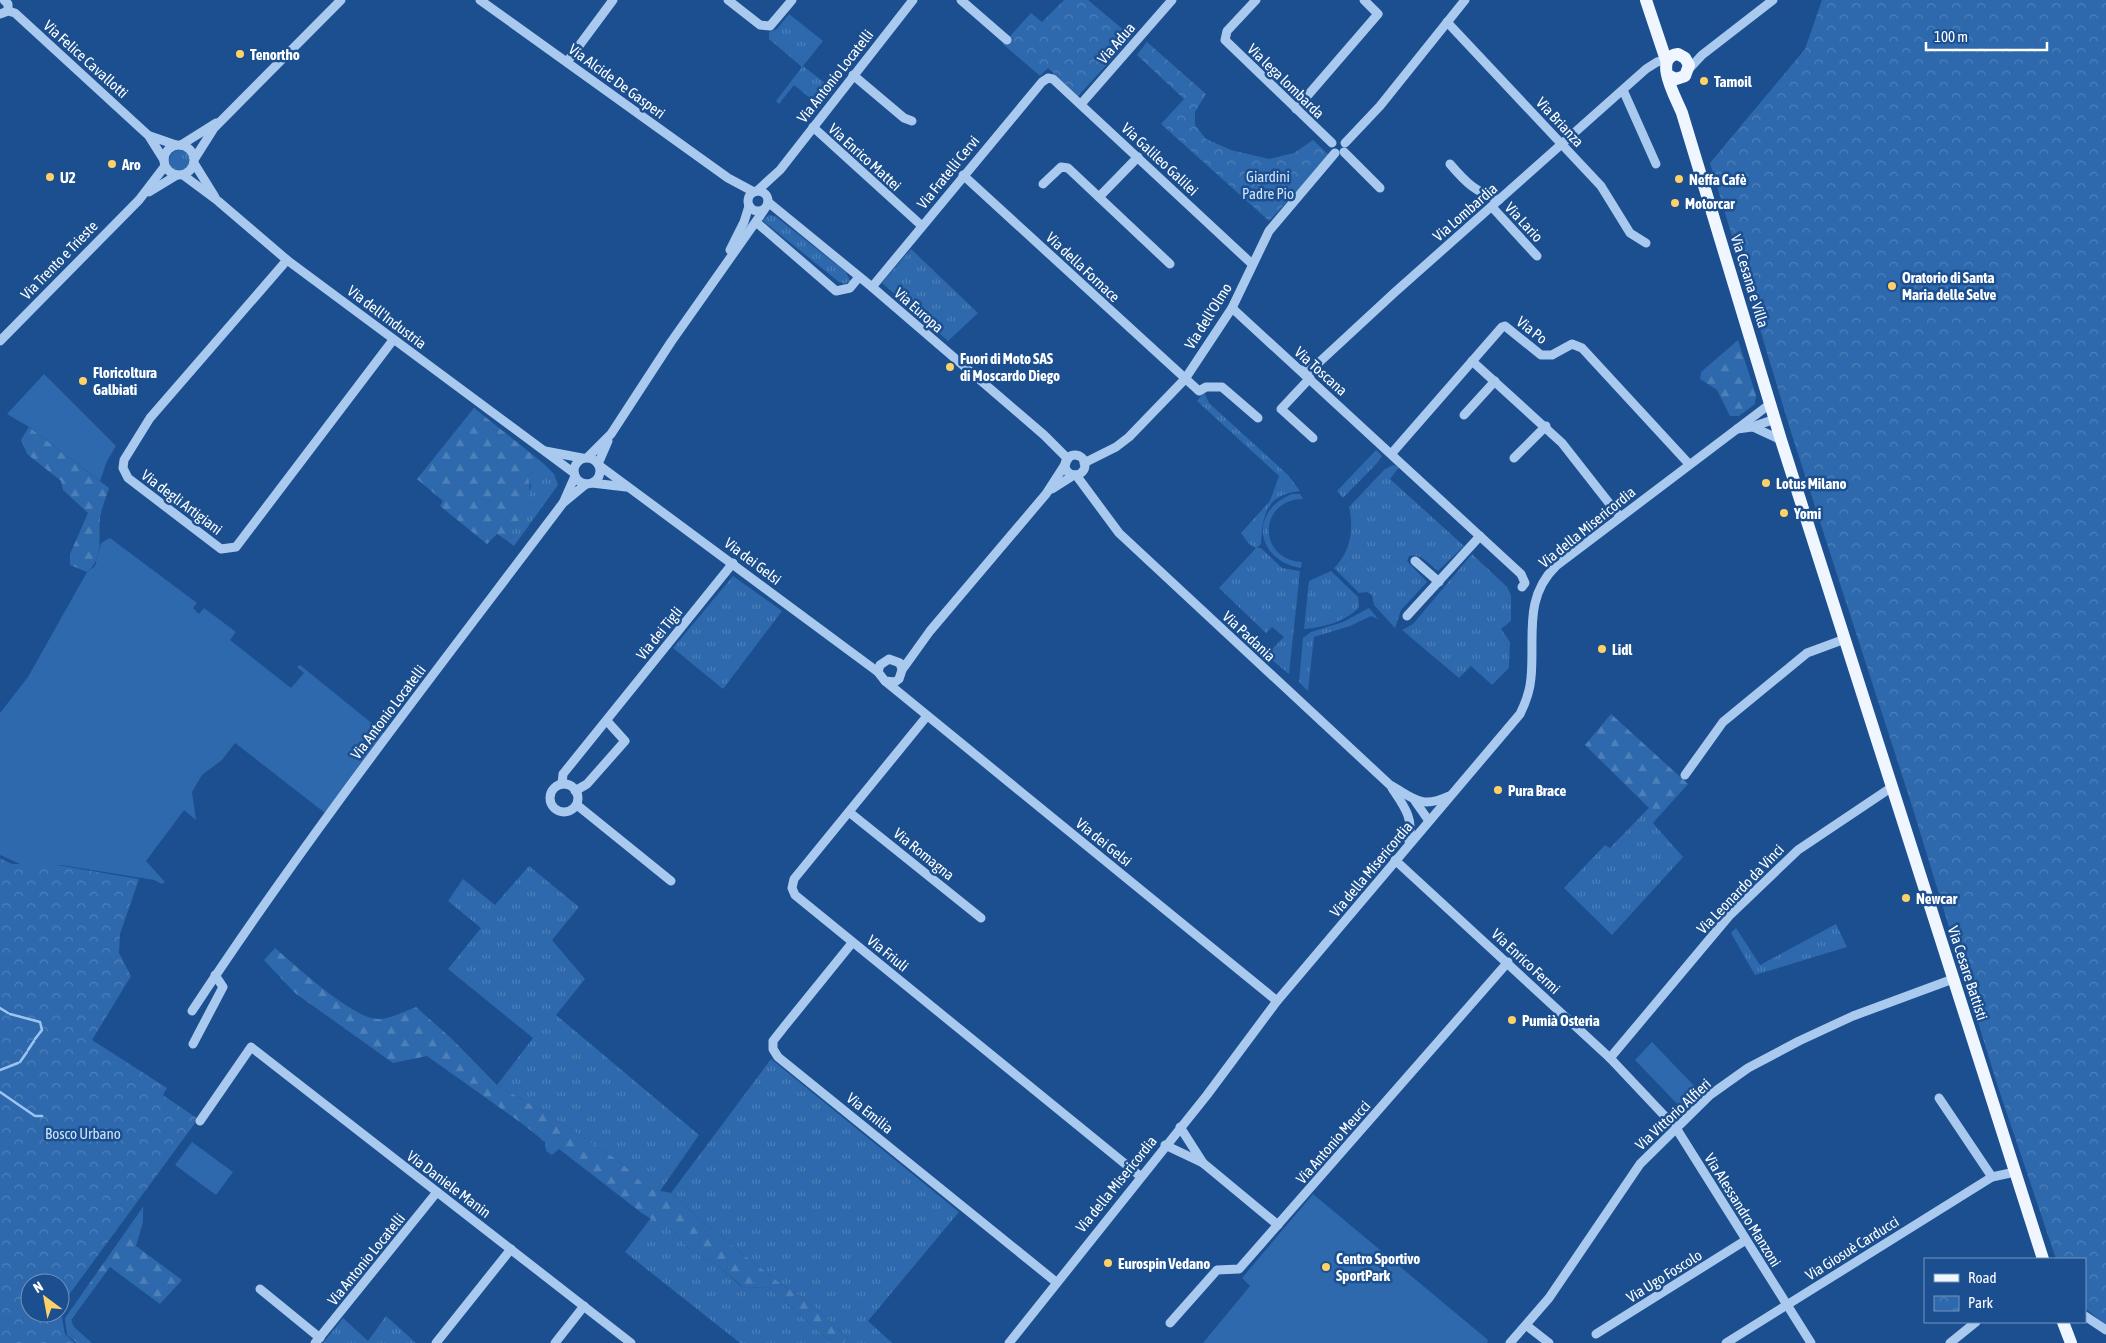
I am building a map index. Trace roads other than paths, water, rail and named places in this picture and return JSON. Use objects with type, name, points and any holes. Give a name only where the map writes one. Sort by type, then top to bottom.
[{"type":"main road","name":"Via Cesana e Villa","points":[[1646,0],[1658,34],[1676,66],[1682,113],[1760,371]]},
{"type":"main road","name":"Via Cesare Battisti","points":[[1760,371],[2043,1258]]},
{"type":"main road","points":[[2063,1323],[2071,1343]]},
{"type":"street","points":[[4,0],[8,4],[4,13]]},
{"type":"street","name":"Via Trento e Trieste","points":[[139,200],[180,175],[188,173],[202,144],[226,116],[342,0]]},
{"type":"street","name":"Via Alcide De Gasperi","points":[[480,0],[737,184],[764,193],[766,204]]},
{"type":"street","points":[[567,62],[613,0]]},
{"type":"street","points":[[728,0],[760,24],[770,26],[792,0]]},
{"type":"street","name":"Via Antonio Locatelli","points":[[719,272],[744,222],[748,203],[756,191],[780,170],[913,0]]},
{"type":"street","points":[[961,0],[1007,40]]},
{"type":"street","name":"Via Adua","points":[[1081,104],[1172,0]]},
{"type":"street","points":[[1296,109],[1378,14],[1364,0]]},
{"type":"street","name":"Via dell'Olmo","points":[[1075,475],[1084,465],[1129,437],[1184,378],[1232,308],[1269,231],[1380,106],[1465,0]]},
{"type":"street","points":[[1676,66],[1702,55],[1773,0]]},
{"type":"street","name":"Via lega lombarda","points":[[1252,1],[1224,36],[1228,45],[1332,143],[1332,150],[1341,150]]},
{"type":"street","name":"Via Felice Cavallotti","points":[[4,13],[15,13],[149,136],[164,163]]},
{"type":"street","name":"Via Brianza","points":[[1447,22],[1601,186],[1630,233],[1646,243]]},
{"type":"street","name":"Via Lombardia","points":[[1301,370],[1308,371],[1314,367],[1646,70],[1657,62],[1676,66]]},
{"type":"street","points":[[853,75],[904,118],[912,121]]},
{"type":"street","name":"Via Galileo Galilei","points":[[1048,78],[1053,79],[1081,104],[1252,264]]},
{"type":"street","name":"Via Fratelli Cervi","points":[[872,287],[963,175],[1042,82],[1048,78]]},
{"type":"street","points":[[1623,90],[1656,164]]},
{"type":"street","name":"Via Trento e Trieste","points":[[0,341],[139,200],[164,163],[167,150],[226,116]]},
{"type":"street","name":"Via Enrico Mattei","points":[[813,127],[922,226]]},
{"type":"street","name":"Via Felice Cavallotti","points":[[149,136],[178,145]]},
{"type":"street","points":[[178,145],[192,152],[194,161]]},
{"type":"street","points":[[1341,150],[1380,188]]},
{"type":"street","points":[[1099,197],[1138,157]]},
{"type":"street","name":"Via dell'Industria","points":[[194,161],[218,201]]},
{"type":"street","points":[[164,163],[170,172],[180,175]]},
{"type":"street","points":[[1450,164],[1469,186],[1477,192],[1499,200]]},
{"type":"street","points":[[1043,184],[1064,167],[1170,264]]},
{"type":"street","name":"Via Antonio Locatelli","points":[[611,434],[719,272],[756,222],[766,204],[780,170]]},
{"type":"street","name":"Via dell'Industria","points":[[180,175],[218,201],[288,260],[574,474]]},
{"type":"street","name":"Via della Fornace","points":[[963,175],[1199,391],[1206,387],[1222,387],[1258,418]]},
{"type":"street","name":"Via Alcide De Gasperi","points":[[737,184],[748,203]]},
{"type":"street","points":[[748,203],[756,211],[766,204]]},
{"type":"street","name":"Via Europa","points":[[766,204],[872,287],[1071,459]]},
{"type":"street","name":"Via Lario","points":[[1492,207],[1537,256]]},
{"type":"street","points":[[756,222],[836,291],[850,288],[859,277]]},
{"type":"street","points":[[746,235],[759,228],[765,230]]},
{"type":"street","name":"Via degli Artigiani","points":[[288,260],[150,418],[124,460],[123,468],[128,478],[221,549],[236,547],[394,340]]},
{"type":"street","name":"Via Toscana","points":[[1232,308],[1392,453],[1521,574],[1525,583],[1522,587]]},
{"type":"street","name":"Via Po","points":[[1392,453],[1502,327],[1505,326],[1541,355],[1552,355],[1567,346],[1578,345],[1689,464]]},
{"type":"street","points":[[1472,361],[1562,442],[1620,517]]},
{"type":"street","points":[[1310,378],[1281,409],[1313,438]]},
{"type":"street","points":[[1464,415],[1496,381]]},
{"type":"street","name":"Via della Misericordia","points":[[1009,1343],[1277,1001],[1408,844],[1515,721],[1528,698],[1532,678],[1532,611],[1538,590],[1544,578],[1556,566],[1770,404]]},
{"type":"street","name":"Via della Misericordia","points":[[1734,430],[1752,427],[1775,419]]},
{"type":"street","points":[[1514,458],[1546,426]]},
{"type":"street","points":[[1752,427],[1781,440]]},
{"type":"street","points":[[611,434],[585,458],[577,462],[574,474],[579,481],[631,488]]},
{"type":"street","points":[[589,483],[600,474],[599,465],[611,434]]},
{"type":"street","points":[[542,451],[585,458],[599,465]]},
{"type":"street","name":"Via dell'Olmo","points":[[1071,459],[1103,454]]},
{"type":"street","points":[[858,658],[884,660],[894,659],[906,654],[930,631],[1046,494],[1071,459],[1084,465]]},
{"type":"street","name":"Via Padania","points":[[1071,459],[1068,472],[1075,475],[1126,539],[1390,785],[1410,815],[1412,829],[1408,844]]},
{"type":"street","name":"Via dei Gelsi","points":[[599,465],[878,672]]},
{"type":"street","name":"Via Padania","points":[[1084,465],[1096,500]]},
{"type":"street","name":"Via Antonio Locatelli","points":[[192,1011],[238,940],[334,807],[563,502],[574,474]]},
{"type":"street","points":[[1046,494],[1075,475]]},
{"type":"street","name":"Via Antonio Locatelli","points":[[563,502],[589,483]]},
{"type":"street","points":[[1407,616],[1480,536]]},
{"type":"street","points":[[1415,561],[1439,582]]},
{"type":"street","name":"Via dei Tigli","points":[[577,805],[561,812],[554,810],[551,792],[562,784],[563,774],[733,563]]},
{"type":"street","points":[[884,660],[878,672],[885,682],[895,682],[930,631]]},
{"type":"street","points":[[1685,775],[1723,722],[1807,653],[1845,639]]},
{"type":"street","points":[[894,659],[900,663],[901,674],[913,705]]},
{"type":"street","name":"Via dei Gelsi","points":[[885,682],[1277,1001]]},
{"type":"street","name":"Via Friuli","points":[[926,716],[794,879],[792,888],[795,895],[1140,1176]]},
{"type":"street","points":[[575,792],[587,784],[625,741],[607,721]]},
{"type":"street","points":[[562,784],[570,786],[578,796],[577,805],[671,881]]},
{"type":"street","name":"Via Padania","points":[[1390,785],[1422,803],[1438,801],[1452,794]]},
{"type":"street","name":"Via Leonardo da Vinci","points":[[1610,1058],[1729,916],[1798,850],[1892,787]]},
{"type":"street","name":"Via Padania","points":[[1413,798],[1429,821]]},
{"type":"street","name":"Via Padania","points":[[1406,809],[1429,821]]},
{"type":"street","name":"Via Romagna","points":[[849,812],[981,918]]},
{"type":"street","name":"Via Enrico Fermi","points":[[1395,860],[1508,962],[1610,1058],[1676,1128]]},
{"type":"street","name":"Via Emilia","points":[[852,943],[773,1041],[773,1049],[778,1057],[1056,1282]]},
{"type":"street","name":"Via Antonio Meucci","points":[[1170,1323],[1218,1270],[1239,1269],[1508,962]]},
{"type":"street","points":[[192,1044],[223,987],[215,975]]},
{"type":"street","name":"Via Vittorio Alfieri","points":[[1510,1343],[1548,1298],[1640,1164],[1710,1095],[1769,1057],[1853,1016],[1953,979]]},
{"type":"street","name":"Via Daniele Manin","points":[[200,1121],[251,1047],[631,1343]]},
{"type":"street","points":[[1939,1098],[1992,1177]]},
{"type":"street","points":[[1180,1127],[1203,1163]]},
{"type":"street","name":"Via Alessandro Manzoni","points":[[1676,1128],[1810,1343]]},
{"type":"street","points":[[1166,1145],[1203,1163],[1278,1225]]},
{"type":"street","name":"Via Giosuè Carducci","points":[[1726,1343],[1992,1177],[2015,1172]]},
{"type":"street","name":"Via Antonio Locatelli","points":[[318,1340],[437,1192]]},
{"type":"street","name":"Via Ugo Foscolo","points":[[1596,1334],[1746,1240]]},
{"type":"street","points":[[436,1343],[511,1249]]},
{"type":"street","points":[[260,1289],[318,1340]]},
{"type":"street","points":[[555,1343],[584,1306]]},
{"type":"street","points":[[2086,1317],[2106,1330]]},
{"type":"street","points":[[1950,1343],[1975,1323]]},
{"type":"street","points":[[1526,1325],[1549,1343]]},
{"type":"waterway","points":[[0,1008],[8,1013]]},
{"type":"waterway","points":[[10,1014],[40,1022],[42,1030],[35,1039]]},
{"type":"waterway","points":[[28,1050],[34,1041]]},
{"type":"waterway","points":[[20,1062],[27,1052]]},
{"type":"waterway","points":[[0,1070],[18,1063]]},
{"type":"waterway","points":[[0,1092],[35,1116],[42,1116]]},
{"type":"place","name":"Tenortho","points":[[240,54]]},
{"type":"place","name":"Tamoil","points":[[1704,81]]},
{"type":"place","name":"Aro","points":[[112,164]]},
{"type":"place","name":"U2","points":[[50,177]]},
{"type":"place","name":"Neffa Cafè","points":[[1679,179]]},
{"type":"place","name":"Motorcar","points":[[1675,203]]},
{"type":"place","name":"Oratorio di Santa Maria delle Selve","points":[[1892,286]]},
{"type":"place","name":"Fuori di Moto SAS di Moscardo Diego","points":[[950,367]]},
{"type":"place","name":"Floricoltura Galbiati","points":[[83,381]]},
{"type":"place","name":"Lotus Milano","points":[[1766,483]]},
{"type":"place","name":"Yomi","points":[[1784,513]]},
{"type":"place","name":"Lidl","points":[[1602,649]]},
{"type":"place","name":"Pura Brace","points":[[1498,790]]},
{"type":"place","name":"Newcar","points":[[1906,898]]},
{"type":"place","name":"Pumià Osteria","points":[[1512,1020]]},
{"type":"place","name":"Eurospin Vedano","points":[[1108,1263]]},
{"type":"place","name":"Centro Sportivo SportPark","points":[[1326,1267]]},
{"type":"park label","name":"Giardini Padre Pio","points":[[1268,184]]},
{"type":"park label","name":"Bosco Urbano","points":[[83,1133]]}]
